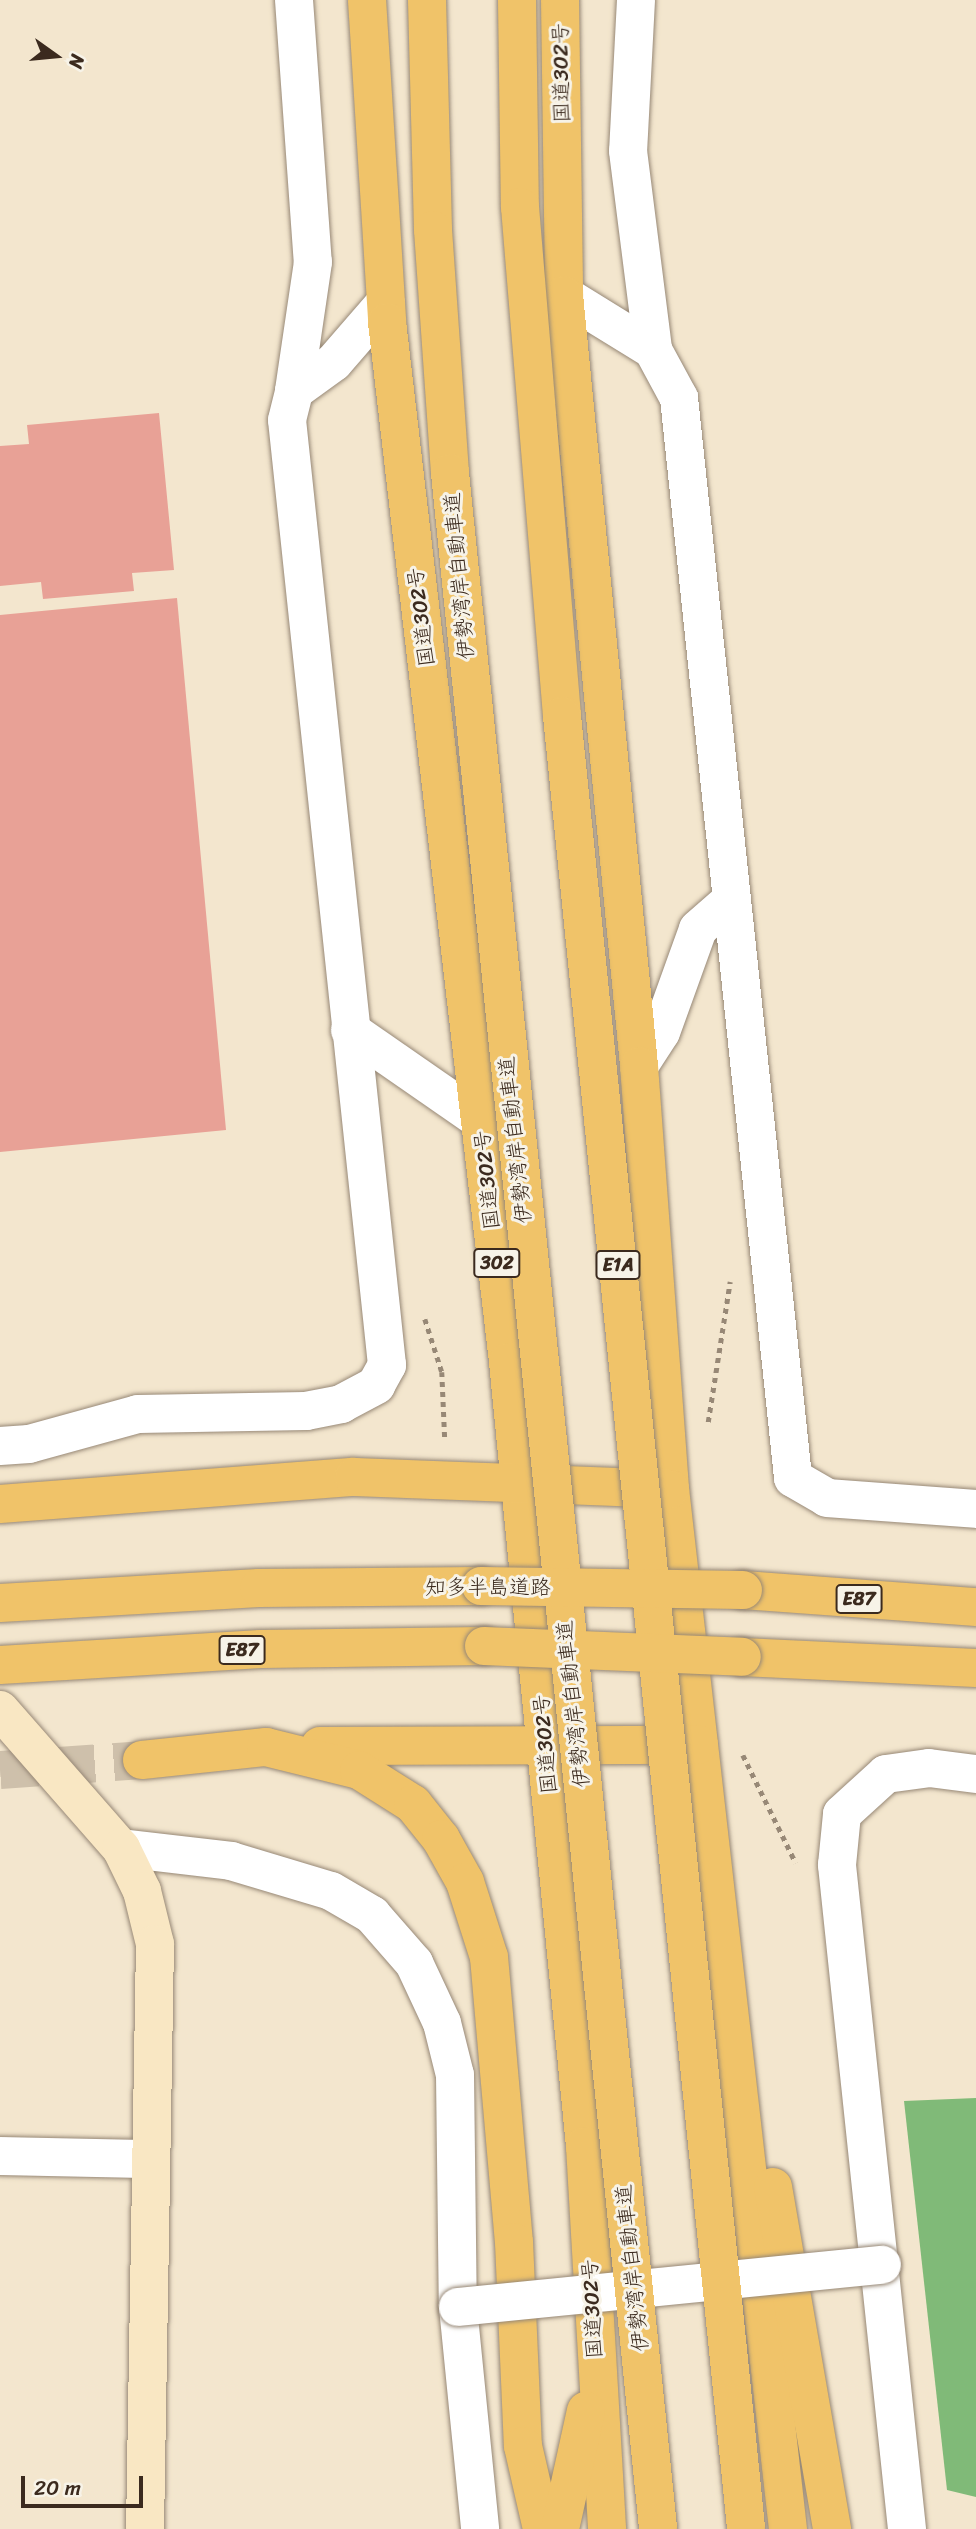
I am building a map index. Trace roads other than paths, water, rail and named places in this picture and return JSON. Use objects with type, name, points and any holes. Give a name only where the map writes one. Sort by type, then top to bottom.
[{"type":"highway","name":"国道302号","points":[[367,0],[386,302],[521,1483],[584,2146],[594,2359],[607,2529]]},
{"type":"highway","name":"伊勢湾岸自動車道","points":[[427,0],[433,230],[450,473],[658,2529]]},
{"type":"highway","name":"E1A","points":[[517,0],[520,207],[562,716],[747,2529]]},
{"type":"highway","name":"国道302号","points":[[560,0],[564,295],[639,1066],[670,1489],[788,2529]]},
{"type":"highway","points":[[0,1504],[354,1477],[670,1489]]},
{"type":"highway","name":"知多半島道路","points":[[0,1603],[259,1588],[481,1586],[743,1590],[976,1607]]},
{"type":"highway","name":"E87","points":[[0,1665],[261,1649],[484,1646],[976,1668]]},
{"type":"highway","points":[[142,1760],[266,1746],[699,1745]]},
{"type":"highway","points":[[266,1746],[359,1770],[413,1804],[442,1839],[466,1882],[489,1957],[514,2242],[523,2446],[542,2529]]},
{"type":"highway","points":[[729,2001],[763,2133],[832,2529]]},
{"type":"highway","points":[[560,2529],[594,2359]]},
{"type":"highway","points":[[730,2376],[756,2529]]},
{"type":"street","points":[[0,1446],[29,1444],[138,1414],[306,1411],[341,1404],[376,1385],[387,1365],[287,420],[295,391],[313,262],[294,0]]},
{"type":"street","points":[[636,0],[628,151],[653,350],[679,398],[793,1478],[827,1498],[976,1509]]},
{"type":"street","points":[[564,295],[653,350]]},
{"type":"street","points":[[295,391],[334,362],[386,302]]},
{"type":"street","points":[[639,1066],[661,1032],[698,929],[730,901]]},
{"type":"street","points":[[350,1030],[481,1120]]},
{"type":"street","points":[[0,1710],[121,1848],[142,1891],[155,1944],[149,2159],[145,2529]]},
{"type":"street","points":[[907,2529],[882,2265],[837,1865],[842,1814],[886,1774],[929,1768],[976,1774]]},
{"type":"street","points":[[121,1848],[231,1861],[331,1891],[372,1915],[414,1963],[442,2023],[454,2075],[458,2307],[480,2529]]},
{"type":"street","points":[[0,2156],[149,2159]]},
{"type":"street","points":[[458,2307],[882,2265]]},
{"type":"tunnel","points":[[0,1770],[142,1760]]}]
